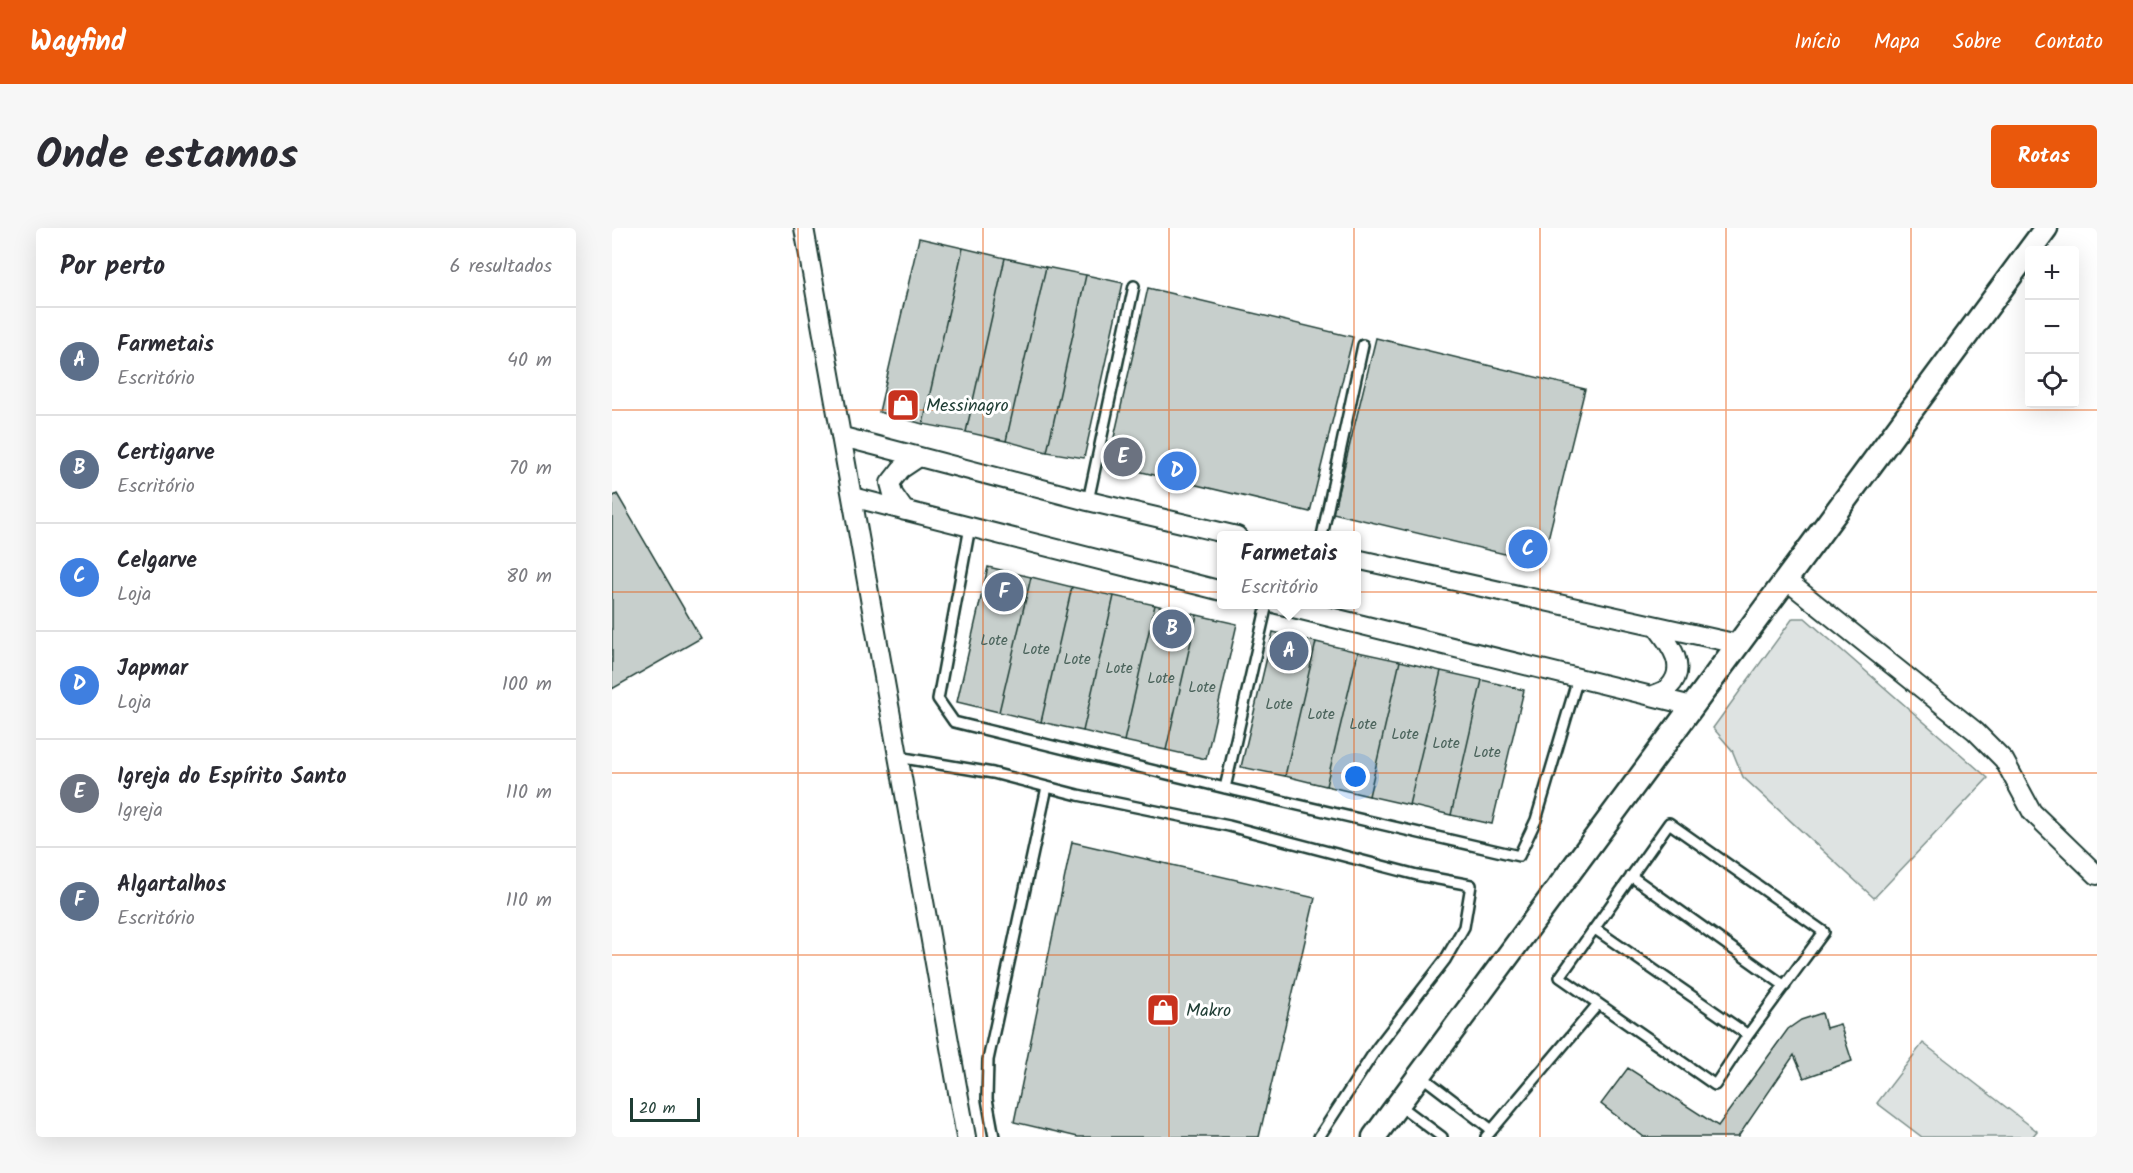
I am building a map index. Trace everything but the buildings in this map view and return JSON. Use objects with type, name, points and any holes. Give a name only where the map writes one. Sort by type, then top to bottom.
[{"type":"street","points":[[804,228],[966,1137]]},
{"type":"street","points":[[1374,1137],[2046,228]]},
{"type":"street","points":[[843,437],[1088,501],[1217,531]]},
{"type":"street","points":[[905,511],[893,494],[890,483],[901,469],[919,457]]},
{"type":"street","points":[[852,497],[1217,590]]},
{"type":"street","points":[[1361,561],[1738,644]]},
{"type":"street","points":[[1786,580],[1975,731],[2004,760],[2032,812],[2097,875]]},
{"type":"street","points":[[1296,609],[1692,706]]},
{"type":"street","points":[[1651,696],[1669,688],[1678,672],[1676,656],[1656,626]]},
{"type":"lane","points":[[1088,501],[1134,286]]},
{"type":"lane","points":[[1323,531],[1363,345]]},
{"type":"lane","points":[[970,527],[938,699],[954,722],[1519,856],[1536,819],[1578,678]]},
{"type":"lane","points":[[1225,788],[1266,609]]},
{"type":"lane","points":[[898,757],[993,773],[1047,787],[1229,826],[1396,870],[1471,885],[1464,927],[1445,960],[1377,1048],[1318,1137]]},
{"type":"lane","points":[[994,1137],[987,1099],[988,1060],[1047,787]]},
{"type":"lane","points":[[1669,823],[1824,932],[1748,1035],[1715,1085],[1560,977],[1631,876],[1669,823]]},
{"type":"lane","points":[[1631,876],[1785,986]]},
{"type":"lane","points":[[1595,929],[1748,1035]]},
{"type":"lane","points":[[1420,1075],[1489,1133],[1598,1004]]},
{"type":"lane","points":[[1398,1104],[1442,1137]]},
{"type":"shaded area","points":[[1793,618],[1805,618],[1988,778],[1874,898],[1743,777],[1732,750],[1713,728]]},
{"type":"shaded area","points":[[1923,1043],[2037,1131],[2032,1137],[1922,1137],[1877,1103]]},
{"type":"place","name":"Messinagro","points":[[903,405]]},
{"type":"place","name":"Igreja do Espírito Santo","points":[[1123,457]]},
{"type":"place","name":"Japmar","points":[[1177,471]]},
{"type":"place","name":"Celgarve","points":[[1528,549]]},
{"type":"place","name":"Algartalhos","points":[[1004,592]]},
{"type":"place","name":"Certigarve","points":[[1172,629]]},
{"type":"place","name":"Farmetais","points":[[1289,651]]},
{"type":"place","name":"Makro","points":[[1163,1010]]}]
